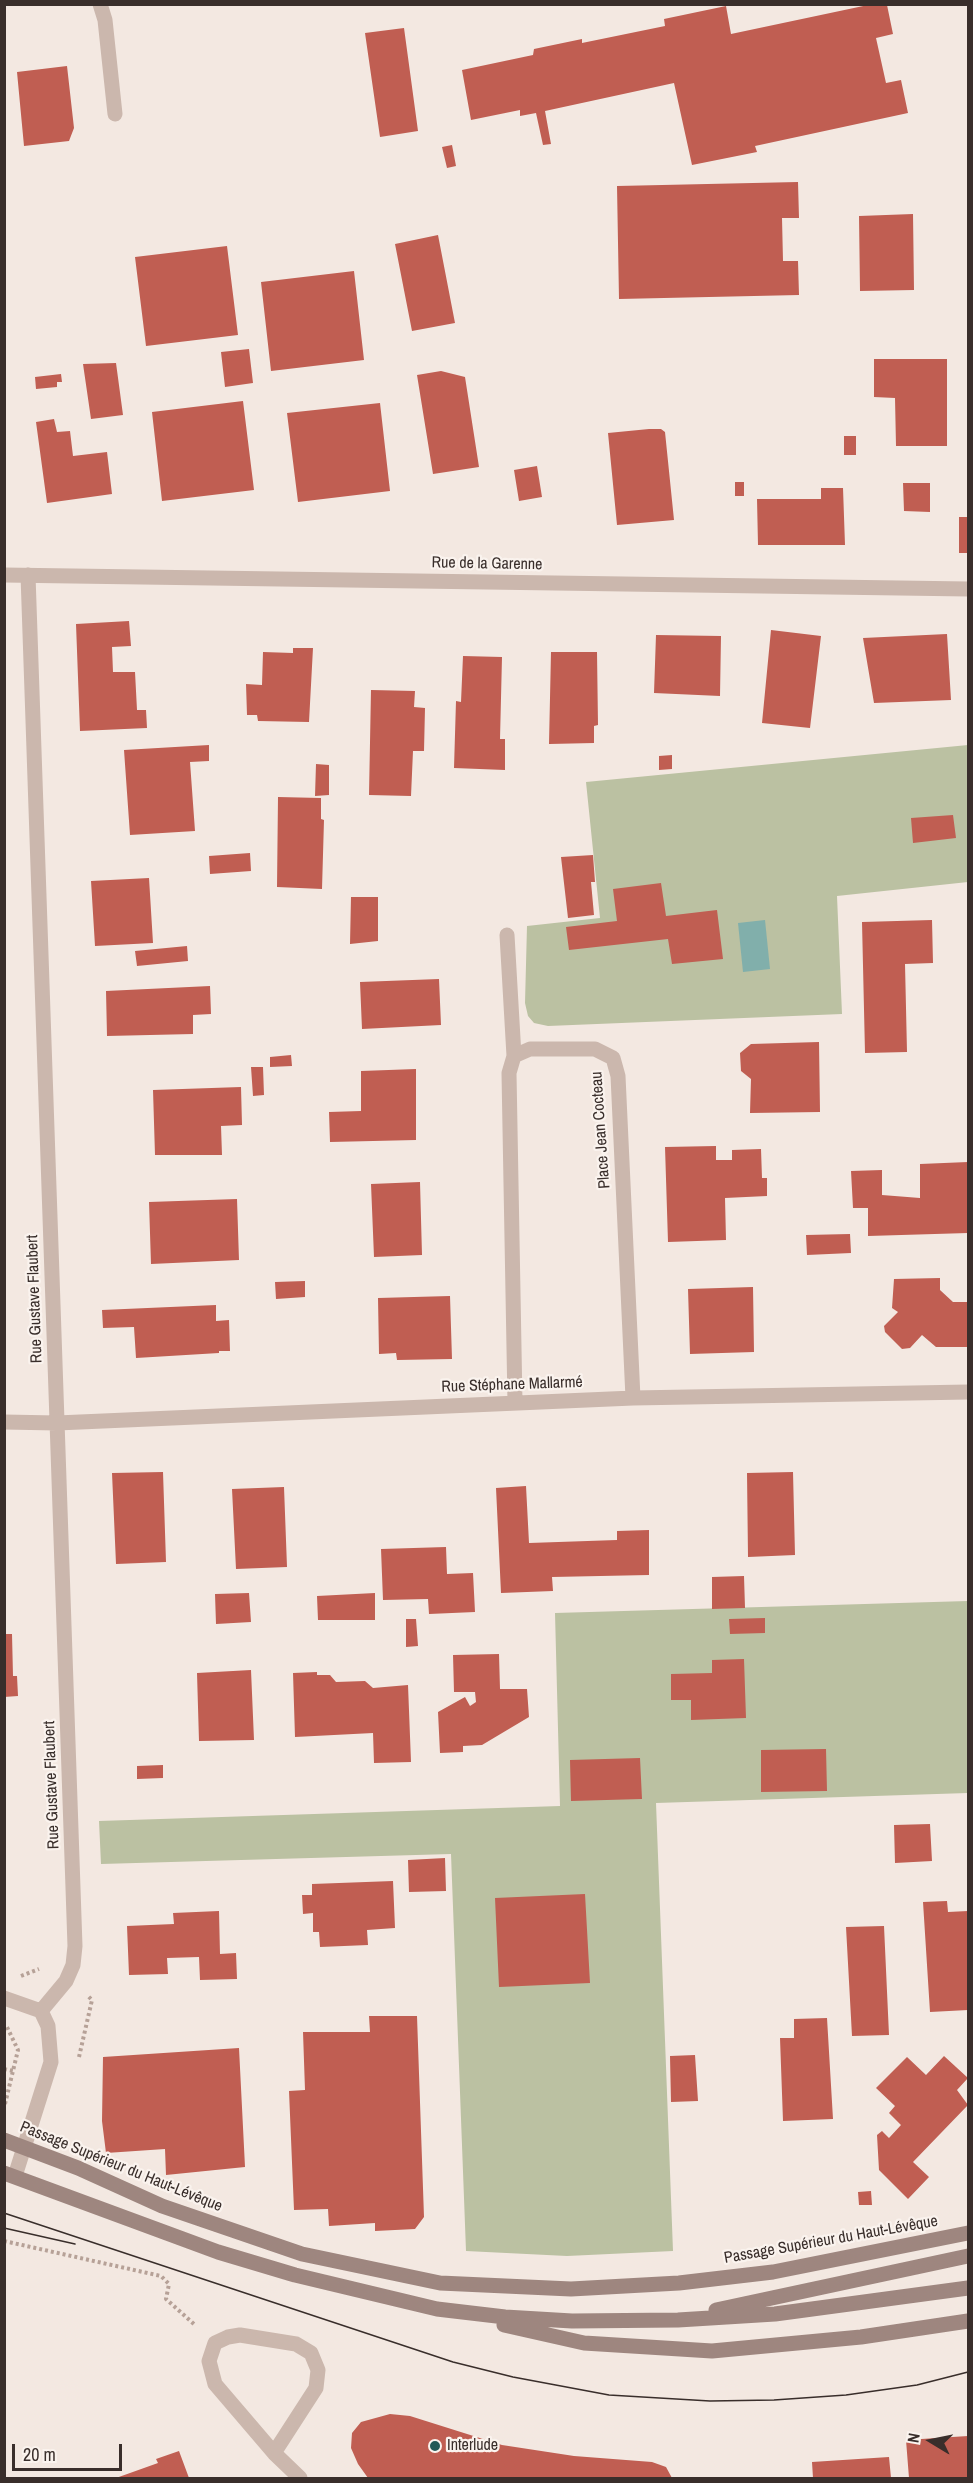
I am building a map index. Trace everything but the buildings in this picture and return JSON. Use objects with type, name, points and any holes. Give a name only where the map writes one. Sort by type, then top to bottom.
[{"type":"main road","name":"Passage Supérieur du Haut-Lévêque","points":[[4,2140],[162,2206],[302,2254],[440,2283],[571,2289],[679,2283],[773,2272],[969,2233]]},
{"type":"main road","points":[[10,2174],[218,2252],[295,2275],[584,2343],[712,2351],[861,2337],[969,2321]]},
{"type":"main road","points":[[678,2320],[969,2256]]},
{"type":"main road","points":[[437,2309],[505,2317],[573,2321],[678,2320],[775,2314],[969,2288]]},
{"type":"street","points":[[100,4],[105,20],[115,114]]},
{"type":"street","name":"Rue de la Garenne","points":[[4,575],[969,589]]},
{"type":"street","name":"Rue Gustave Flaubert","points":[[28,575],[75,1946],[73,1965],[66,1981],[41,2011]]},
{"type":"street","points":[[507,935],[514,1056],[510,1073],[514,1403]]},
{"type":"street","name":"Place Jean Cocteau","points":[[514,1056],[530,1049],[595,1049],[613,1058],[618,1076],[633,1398]]},
{"type":"street","name":"Rue Stéphane Mallarmé","points":[[4,1422],[57,1423],[633,1398],[969,1392]]},
{"type":"street","points":[[4,1998],[41,2011],[48,2026],[51,2061],[26,2148],[10,2174]]},
{"type":"street","points":[[274,2452],[316,2388],[318,2370],[311,2353],[296,2343],[240,2336],[228,2337],[215,2343],[208,2361],[215,2384],[274,2452],[300,2478]]},
{"type":"path","points":[[4,2069],[13,2071]]},
{"type":"path","points":[[4,2241],[161,2276],[169,2284],[166,2299],[215,2343]]},
{"type":"green space","points":[[968,745],[968,882],[837,896],[842,1014],[548,1026],[534,1023],[528,1016],[525,1003],[527,926],[600,918],[586,782]]},
{"type":"green space","points":[[968,1601],[968,1793],[656,1803],[673,2251],[567,2256],[466,2251],[451,1854],[101,1864],[99,1821],[560,1806],[555,1613]]},
{"type":"water","points":[[765,920],[770,969],[743,972],[738,923]]},
{"type":"tram line","points":[[4,2213],[453,2362],[513,2377],[609,2395],[710,2401],[774,2400],[846,2395],[917,2385],[968,2372]]},
{"type":"tram line","points":[[4,2228],[75,2244]]},
{"type":"place","name":"Interlude","points":[[435,2446]]}]
